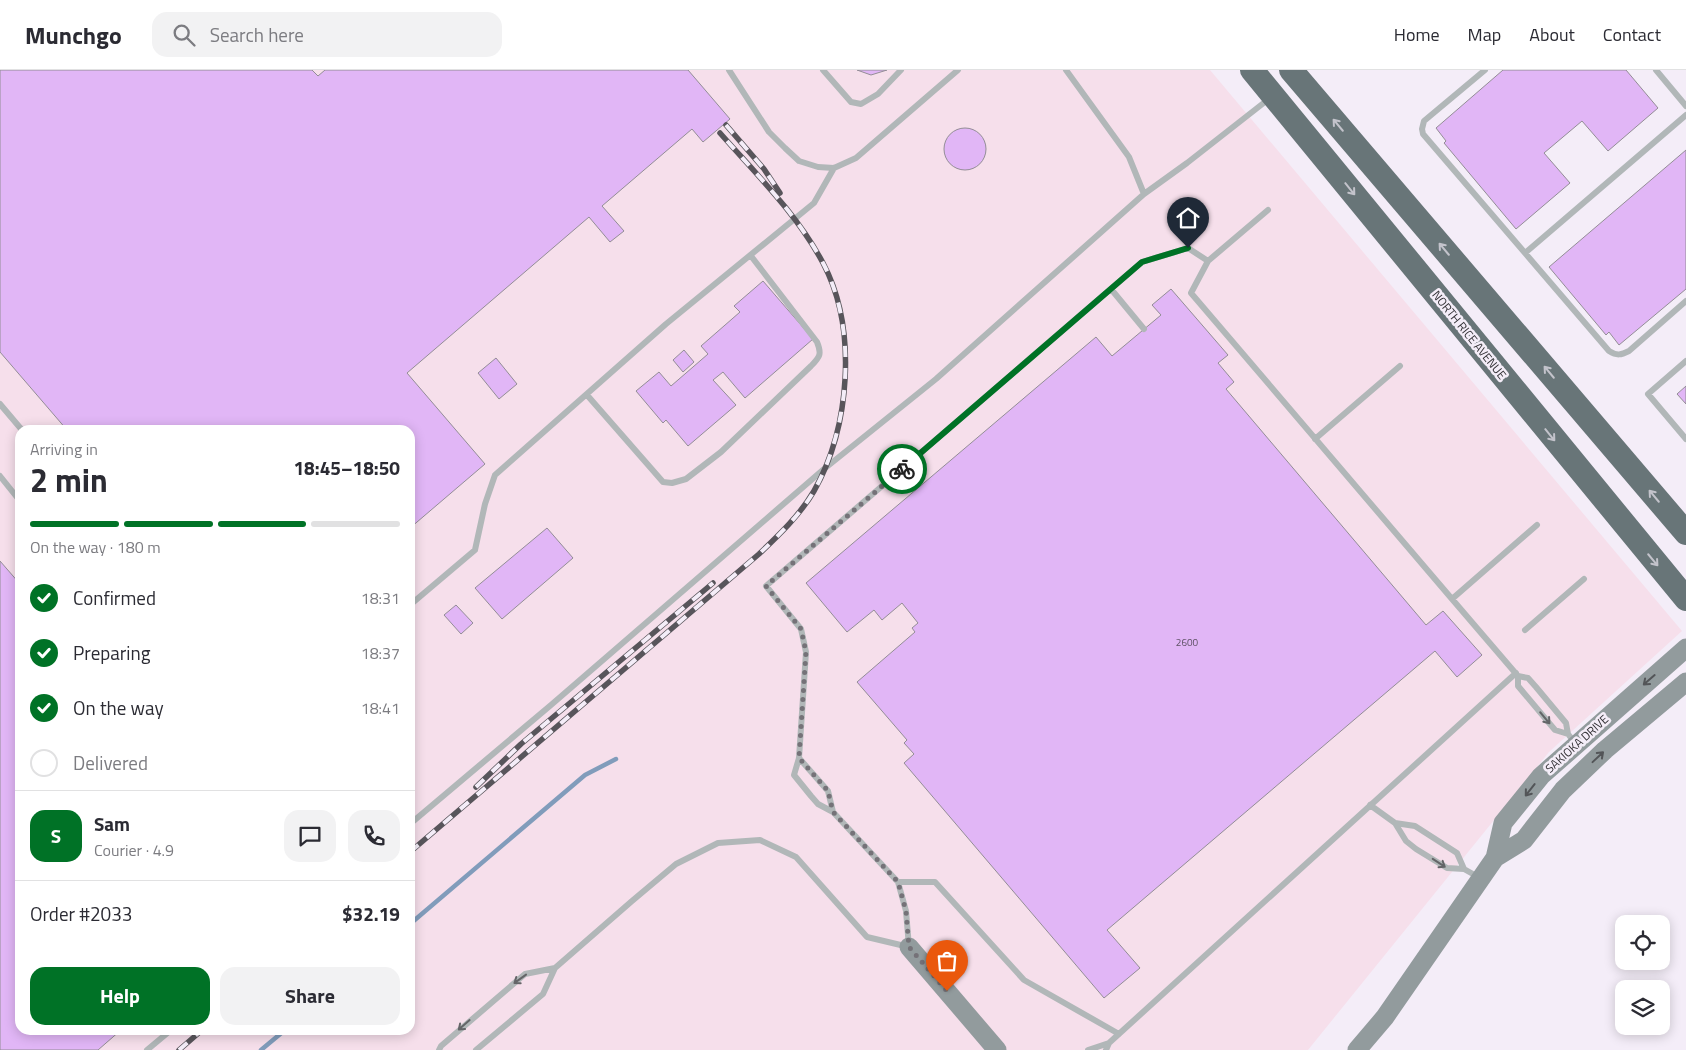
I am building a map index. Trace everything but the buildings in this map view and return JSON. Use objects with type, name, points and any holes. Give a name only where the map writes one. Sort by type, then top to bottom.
[{"type":"highway","name":"NORTH RICE AVENUE","points":[[1252,70],[1686,599]]},
{"type":"highway","points":[[1291,70],[1686,533]]},
{"type":"street","name":"SAKIOKA DRIVE","points":[[1357,1050],[1385,1017],[1481,879],[1495,858],[1503,824],[1541,776],[1572,739],[1686,648]]},
{"type":"street","name":"SAKIOKA DRIVE","points":[[1495,858],[1524,840],[1563,790],[1606,750],[1686,682]]},
{"type":"street","points":[[909,947],[997,1050]]},
{"type":"lane","points":[[729,70],[769,132],[784,148],[799,161],[818,167],[834,168],[856,158],[958,70]]},
{"type":"lane","points":[[823,70],[851,102],[861,104],[878,94],[901,70]]},
{"type":"lane","points":[[1066,70],[1129,157],[1144,194]]},
{"type":"lane","points":[[1485,70],[1424,121],[1422,129],[1425,138],[1525,253],[1614,354],[1622,355],[1629,351],[1686,301]]},
{"type":"lane","points":[[1656,70],[1686,106]]},
{"type":"lane","points":[[415,820],[824,469],[936,379],[1144,194],[1223,136],[1273,94]]},
{"type":"lane","points":[[1525,253],[1686,114]]},
{"type":"lane","points":[[415,601],[476,550],[485,504],[495,475],[666,324],[814,203],[834,168]]},
{"type":"lane","points":[[1268,210],[1208,261],[1191,293],[1517,675],[1528,678],[1532,682],[1566,723],[1572,739]]},
{"type":"lane","points":[[476,1050],[543,994],[556,968],[676,864],[718,843],[760,840],[796,857],[867,938],[909,947],[906,911],[898,882],[833,812],[818,804],[794,775],[799,758],[806,652],[801,629],[766,586],[1142,262],[1188,248],[1208,261]]},
{"type":"lane","points":[[587,395],[663,482],[672,484],[686,479],[721,452],[811,366],[820,356],[821,352],[817,342],[751,256]]},
{"type":"lane","points":[[1111,289],[1144,329]]},
{"type":"lane","points":[[1686,361],[1648,394],[1686,439]]},
{"type":"lane","points":[[1315,439],[1400,366]]},
{"type":"lane","points":[[0,404],[18,425]]},
{"type":"lane","points":[[0,476],[15,495]]},
{"type":"lane","points":[[1452,598],[1537,525]]},
{"type":"lane","points":[[1525,630],[1584,579]]},
{"type":"lane","points":[[1517,675],[1518,686],[1555,730],[1572,739]]},
{"type":"lane","points":[[1088,1050],[1109,1043],[1370,805],[1517,675]]},
{"type":"lane","points":[[799,758],[828,791],[833,812]]},
{"type":"lane","points":[[1370,805],[1395,823],[1406,841],[1416,849],[1447,868],[1464,869],[1481,879]]},
{"type":"lane","points":[[1395,823],[1415,826],[1457,852],[1464,869]]},
{"type":"lane","points":[[898,882],[935,882],[1024,980],[1119,1034]]},
{"type":"lane","points":[[439,1050],[441,1046],[525,974],[556,968]]},
{"type":"lane","points":[[147,1050],[165,1035]]},
{"type":"lane","points":[[1106,1050],[1109,1043]]},
{"type":"shaded area","points":[[0,70],[1210,70],[1682,631],[1549,752],[1308,1050],[0,1050]]},
{"type":"waterway","points":[[415,920],[585,775],[616,759]]},
{"type":"waterway","points":[[261,1050],[279,1035]]},
{"type":"railway","points":[[726,125],[764,169],[780,193]]},
{"type":"railway","points":[[415,848],[759,554],[796,516],[814,491],[826,466],[836,438],[845,378],[845,347],[841,317],[834,289],[823,263],[801,228],[775,195],[720,133]]},
{"type":"railway","points":[[476,787],[521,744],[713,583]]},
{"type":"railway","points":[[179,1050],[196,1035]]},
{"type":"way so far","points":[[902,469],[766,586],[801,629],[806,652],[799,758],[828,791],[833,812],[898,882],[906,911],[909,947],[947,991]]},
{"type":"route","points":[[902,469],[1142,262],[1188,248]]}]
